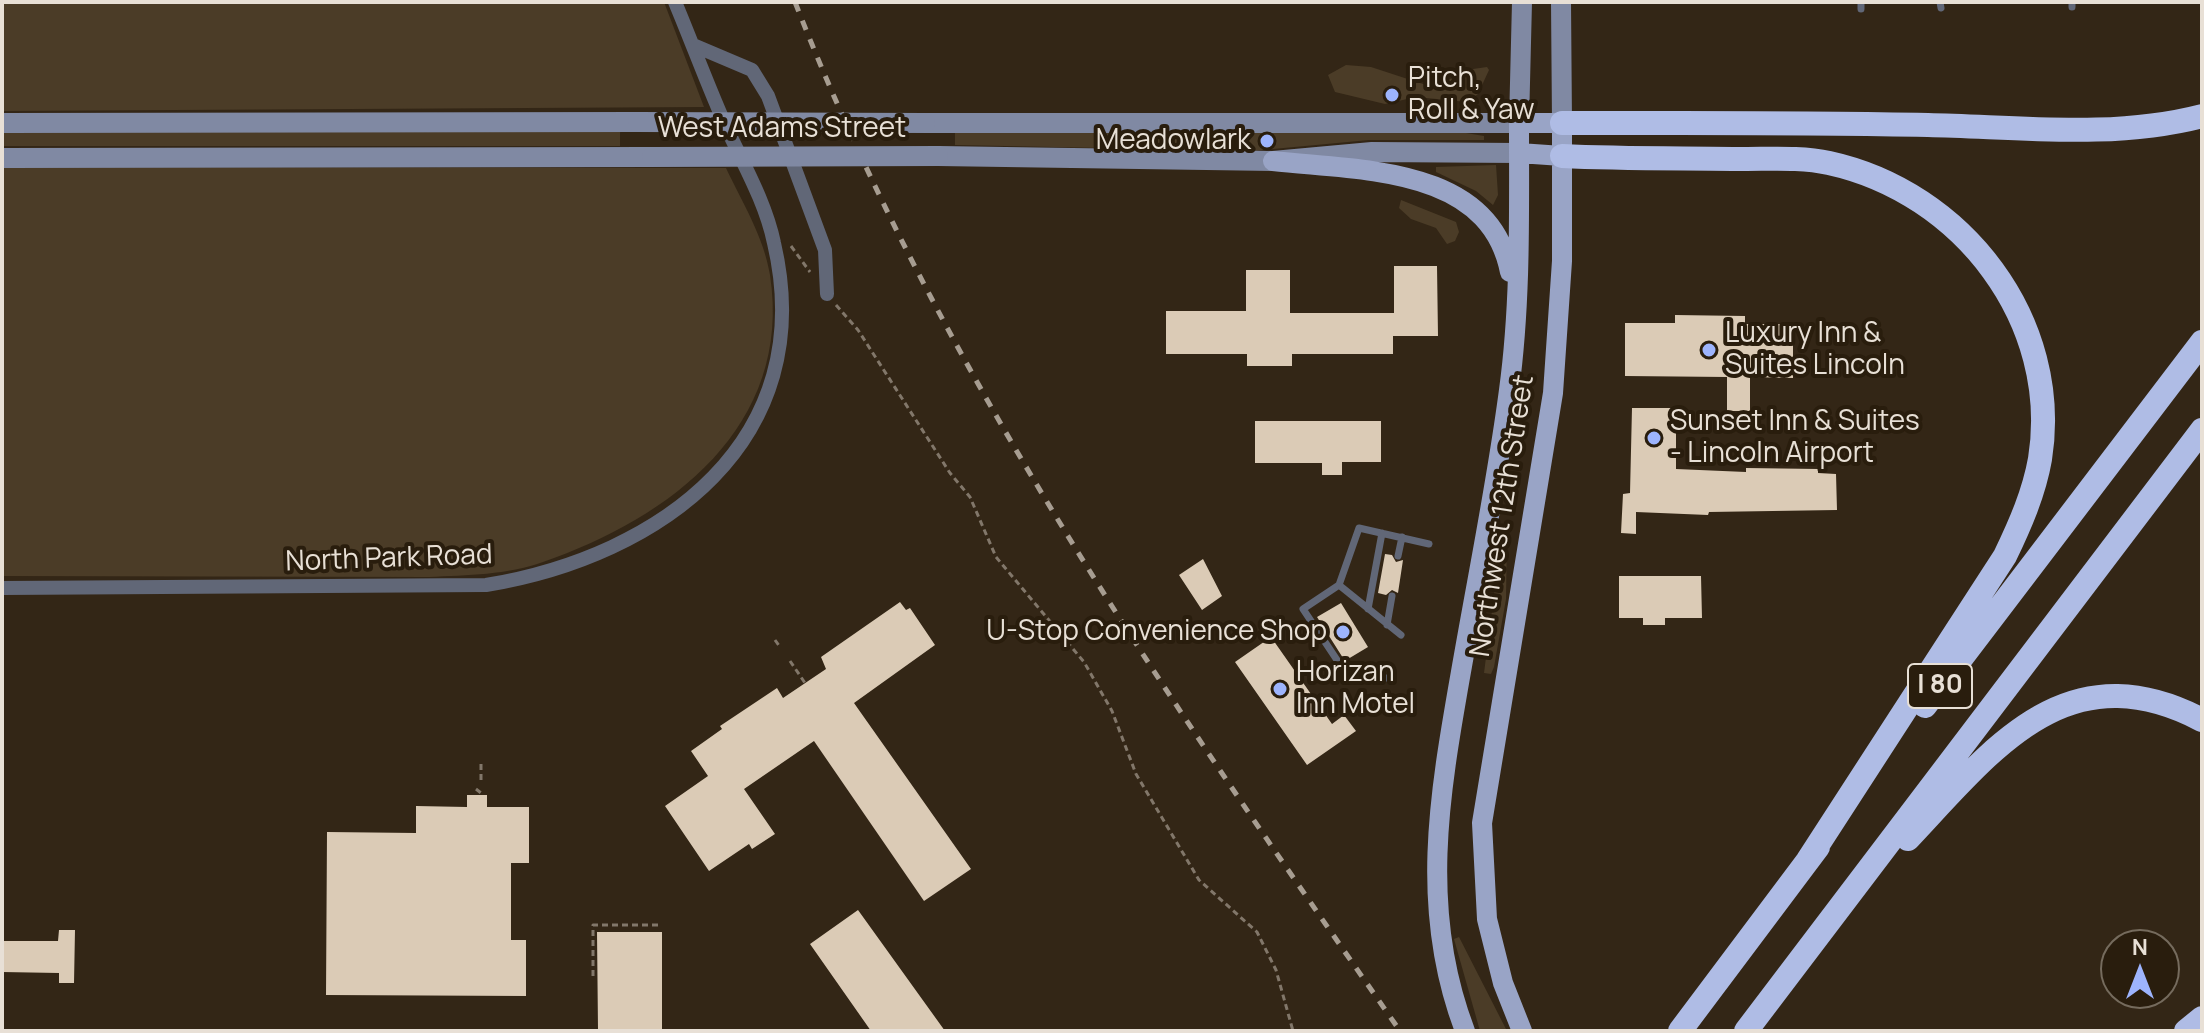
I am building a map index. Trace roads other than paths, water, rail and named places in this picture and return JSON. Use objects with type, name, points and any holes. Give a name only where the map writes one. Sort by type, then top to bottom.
[{"type":"highway","points":[[1562,123],[1927,125],[2095,130],[2142,128],[2202,116]]},
{"type":"highway","points":[[1562,156],[1798,160],[1826,162],[1858,171],[1916,198],[1971,241],[2011,297],[2031,346],[2041,398],[2042,430],[2040,459],[2021,524],[1998,567],[1808,860]]},
{"type":"highway","name":"I 80","points":[[1680,1031],[2202,342]]},
{"type":"highway","name":"I 80","points":[[1746,1031],[2202,430]]},
{"type":"highway","points":[[1819,935],[1980,763],[2033,718],[2072,702],[2120,698],[2164,704],[2202,720]]},
{"type":"highway","points":[[2186,1031],[2202,1018]]},
{"type":"main road","name":"Northwest 12th Street","points":[[1465,1031],[1449,976],[1438,913],[1436,832],[1509,392],[1517,303],[1522,2]]},
{"type":"main road","name":"Northwest 12th Street","points":[[1522,1031],[1503,983],[1487,919],[1482,823],[1553,393],[1562,261],[1561,2]]},
{"type":"main road","name":"West Adams Street","points":[[2,123],[1562,123]]},
{"type":"main road","name":"West Adams Street","points":[[2,158],[938,156],[1273,161],[1372,152],[1562,156]]},
{"type":"main road","points":[[1273,161],[1390,175],[1437,186],[1457,196],[1494,227],[1506,248],[1517,303]]},
{"type":"street","name":"North Park Road","points":[[2,588],[486,585],[553,571],[592,557],[630,539],[690,500],[730,461],[761,412],[778,360],[783,318],[773,238],[675,2]]},
{"type":"street","points":[[693,45],[752,70],[768,96],[825,250],[827,294]]},
{"type":"lane","points":[[1386,678],[1339,663],[1303,609],[1339,585],[1359,528],[1429,544]]},
{"type":"lane","points":[[1368,609],[1382,533]]},
{"type":"lane","points":[[1398,556],[1402,537]]},
{"type":"lane","points":[[1339,585],[1401,635]]},
{"type":"lane","points":[[1387,625],[1392,596]]},
{"type":"railway","points":[[795,2],[854,140],[919,275],[990,406],[1147,660],[1400,1031]]},
{"type":"place","name":"Pitch, Roll & Yaw","points":[[1392,95]]},
{"type":"place","name":"Meadowlark","points":[[1267,141]]},
{"type":"place","name":"Luxury Inn & Suites Lincoln","points":[[1709,350]]},
{"type":"place","name":"Sunset Inn & Suites - Lincoln Airport","points":[[1654,438]]},
{"type":"place","name":"U-Stop Convenience Shop","points":[[1343,632]]},
{"type":"place","name":"Horizan Inn Motel","points":[[1280,689]]}]
